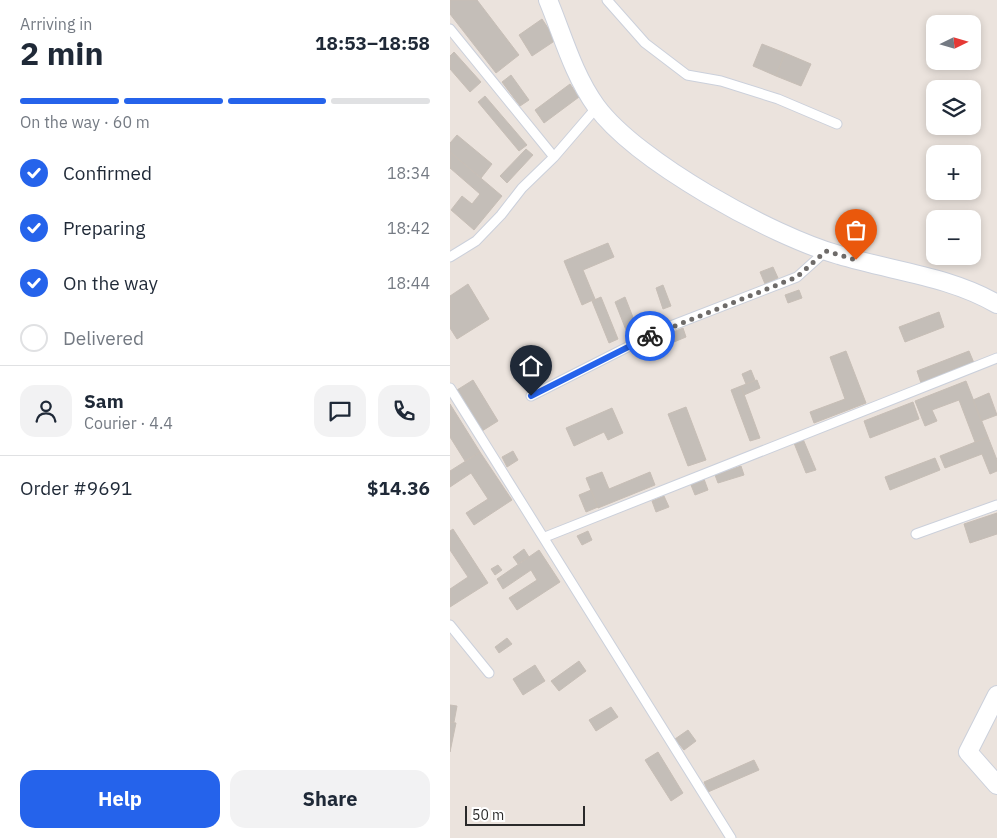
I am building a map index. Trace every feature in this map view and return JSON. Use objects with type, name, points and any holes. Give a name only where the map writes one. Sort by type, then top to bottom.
[{"type":"street","points":[[548,0],[575,69],[597,107],[616,128],[662,166],[801,243],[977,292],[997,304]]},
{"type":"street","points":[[997,695],[968,752],[997,786]]},
{"type":"lane","points":[[607,0],[645,43],[687,75],[721,81],[778,99],[837,124]]},
{"type":"lane","points":[[450,29],[554,157]]},
{"type":"lane","points":[[450,257],[476,241],[502,215],[522,188],[554,157],[597,107]]},
{"type":"lane","points":[[531,396],[663,329],[797,277],[826,251]]},
{"type":"lane","points":[[545,537],[997,358]]},
{"type":"lane","points":[[450,388],[545,537],[731,838]]},
{"type":"lane","points":[[916,534],[997,505]]},
{"type":"lane","points":[[450,625],[489,673]]},
{"type":"building","points":[[450,0],[477,0],[519,55],[496,73],[450,14]]},
{"type":"building","points":[[542,19],[556,40],[532,56],[519,35]]},
{"type":"building","points":[[762,44],[785,53],[776,76],[753,66]]},
{"type":"building","points":[[454,52],[481,82],[470,92],[450,69],[450,56]]},
{"type":"building","points":[[785,53],[811,64],[801,86],[776,76]]},
{"type":"building","points":[[511,75],[529,100],[520,106],[502,82]]},
{"type":"building","points":[[570,84],[579,97],[544,123],[535,110]]},
{"type":"building","points":[[485,96],[527,145],[519,151],[478,102]]},
{"type":"building","points":[[457,135],[492,164],[481,178],[450,152],[450,143]]},
{"type":"building","points":[[526,149],[533,155],[507,183],[500,176]]},
{"type":"building","points":[[450,152],[502,196],[474,230],[451,210],[462,196],[472,204],[480,194],[450,168]]},
{"type":"building","points":[[608,243],[614,257],[583,270],[595,299],[582,305],[564,261]]},
{"type":"building","points":[[773,267],[778,278],[765,284],[760,272]]},
{"type":"building","points":[[468,284],[489,319],[457,339],[450,328],[450,296]]},
{"type":"building","points":[[663,285],[671,306],[663,309],[656,288]]},
{"type":"building","points":[[799,290],[802,298],[788,303],[785,295]]},
{"type":"building","points":[[601,297],[618,339],[609,343],[592,301]]},
{"type":"building","points":[[625,297],[636,325],[626,330],[615,302]]},
{"type":"building","points":[[939,312],[944,327],[905,342],[899,327]]},
{"type":"building","points":[[683,328],[686,337],[652,351],[649,342]]},
{"type":"building","points":[[846,351],[866,403],[814,423],[810,412],[845,399],[830,357]]},
{"type":"building","points":[[969,351],[974,363],[921,383],[917,371]]},
{"type":"building","points":[[751,370],[755,380],[746,384],[742,374]]},
{"type":"building","points":[[473,380],[498,421],[482,431],[457,390]]},
{"type":"building","points":[[757,380],[760,388],[744,395],[741,386]]},
{"type":"building","points":[[966,381],[988,437],[975,442],[959,400],[932,410],[937,421],[925,426],[915,401]]},
{"type":"building","points":[[741,386],[760,438],[750,441],[731,390]]},
{"type":"building","points":[[989,393],[997,415],[981,421],[973,400]]},
{"type":"building","points":[[913,402],[919,419],[870,438],[864,421]]},
{"type":"building","points":[[450,404],[480,452],[465,461],[450,437]]},
{"type":"building","points":[[686,407],[706,460],[688,466],[668,414]]},
{"type":"building","points":[[612,408],[623,433],[608,440],[604,432],[574,446],[566,428]]},
{"type":"building","points":[[988,437],[997,460],[997,471],[990,474],[982,454],[945,468],[940,456]]},
{"type":"building","points":[[803,439],[816,470],[806,473],[794,443]]},
{"type":"building","points":[[513,451],[518,460],[507,467],[502,457]]},
{"type":"building","points":[[480,452],[512,500],[474,525],[466,513],[488,499],[471,473],[450,487],[450,471]]},
{"type":"building","points":[[935,458],[940,470],[890,490],[885,477]]},
{"type":"building","points":[[741,466],[744,475],[718,483],[715,475]]},
{"type":"building","points":[[602,472],[609,489],[650,472],[655,485],[598,508],[586,478]]},
{"type":"building","points":[[704,479],[708,490],[695,495],[691,485]]},
{"type":"building","points":[[591,490],[598,507],[586,512],[579,495]]},
{"type":"building","points":[[664,496],[669,507],[656,512],[652,501]]},
{"type":"building","points":[[997,513],[997,534],[970,543],[964,524]]},
{"type":"building","points":[[453,529],[488,583],[450,607],[450,589],[468,577],[450,550],[450,531]]},
{"type":"building","points":[[588,531],[592,540],[582,545],[577,536]]},
{"type":"building","points":[[524,549],[529,557],[518,564],[513,557]]},
{"type":"building","points":[[539,550],[560,582],[517,610],[509,598],[537,580],[531,570],[503,589],[497,579]]},
{"type":"building","points":[[498,565],[502,570],[495,575],[491,569]]},
{"type":"building","points":[[507,638],[512,644],[499,653],[495,647]]},
{"type":"building","points":[[579,661],[586,671],[559,691],[551,681]]},
{"type":"building","points":[[535,665],[545,681],[523,695],[513,679]]},
{"type":"building","points":[[450,705],[457,706],[454,722],[450,722]]},
{"type":"building","points":[[611,707],[618,717],[596,731],[589,720]]},
{"type":"building","points":[[450,722],[456,723],[450,752]]},
{"type":"building","points":[[688,730],[696,741],[684,750],[675,739]]},
{"type":"building","points":[[658,752],[683,793],[671,801],[645,760]]},
{"type":"building","points":[[754,760],[759,770],[708,792],[704,782]]},
{"type":"way so far","points":[[650,336],[663,329],[797,277],[826,251],[856,260]]},
{"type":"route","points":[[531,396],[650,336]]}]
